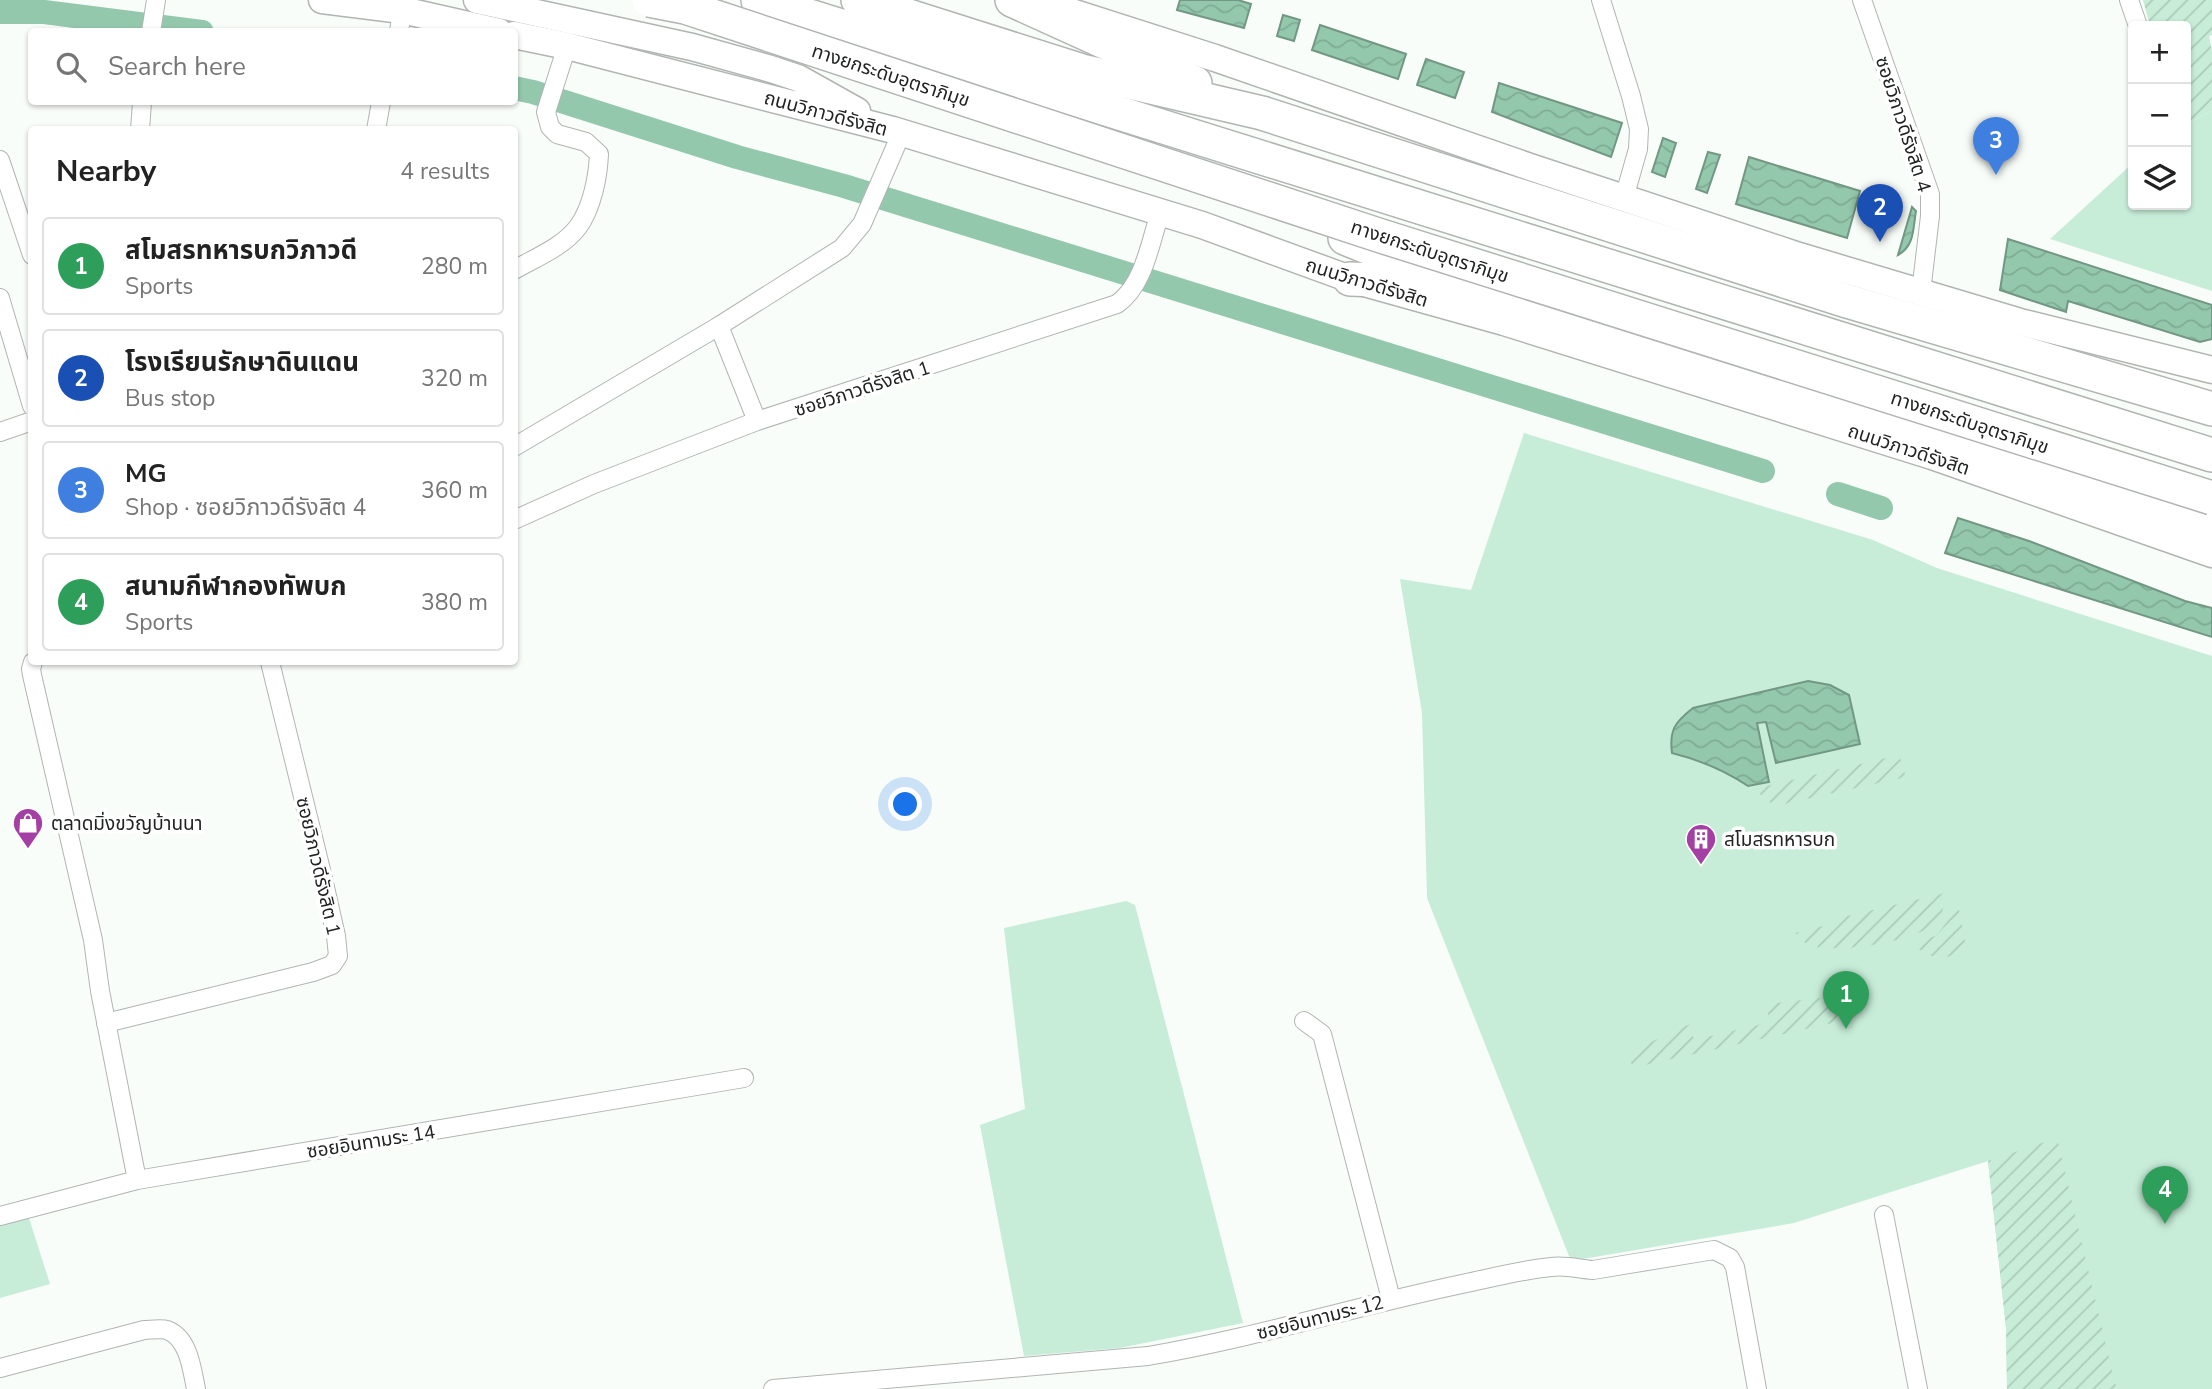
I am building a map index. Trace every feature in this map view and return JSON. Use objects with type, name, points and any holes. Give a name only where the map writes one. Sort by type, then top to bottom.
[{"type":"highway","name":"ทางยกระดับอุตราภิมุข","points":[[649,0],[685,7],[1378,235],[2212,498]]},
{"type":"highway","name":"ถนนวิภาวดีรังสิต","points":[[691,0],[1081,128],[1453,282],[2212,528]]},
{"type":"highway","name":"ทางยกระดับอุตราภิมุข","points":[[758,0],[2212,455]]},
{"type":"highway","points":[[858,0],[1082,72],[1262,113],[1847,301],[2212,409]]},
{"type":"highway","points":[[1012,0],[1262,113]]},
{"type":"highway","points":[[1350,279],[1453,282]]},
{"type":"highway","points":[[2049,360],[2212,385]]},
{"type":"main road","points":[[322,0],[400,21],[463,28]]},
{"type":"main road","points":[[477,0],[692,47],[771,69],[798,78],[897,132]]},
{"type":"main road","points":[[1033,0],[1215,58],[1799,256],[2020,322],[2212,370]]},
{"type":"main road","name":"ถนนวิภาวดีรังสิต","points":[[518,36],[567,46],[897,132],[1202,225],[1350,279],[1517,326],[1932,456],[2212,555]]},
{"type":"street","points":[[1601,0],[1639,129],[1638,149],[1623,198]]},
{"type":"street","name":"ซอยวิภาวดีรังสิต 4","points":[[1862,0],[1930,194],[1921,292]]},
{"type":"street","points":[[2129,0],[2136,21]]},
{"type":"street","points":[[152,28],[155,5]]},
{"type":"street","points":[[518,268],[556,246],[578,228],[588,207],[598,170],[598,154],[586,142],[557,135],[550,128],[546,112],[567,46]]},
{"type":"street","points":[[140,126],[142,105]]},
{"type":"street","points":[[377,126],[380,105]]},
{"type":"street","points":[[518,445],[719,326],[842,248],[862,224],[897,132]]},
{"type":"street","points":[[0,160],[28,243]]},
{"type":"street","name":"ซอยวิภาวดีรังสิต 1","points":[[518,518],[594,484],[757,421],[1116,304],[1125,299],[1135,286],[1160,213]]},
{"type":"street","points":[[0,298],[28,392]]},
{"type":"street","points":[[719,326],[757,421]]},
{"type":"street","points":[[0,432],[28,422]]},
{"type":"street","points":[[33,665],[32,675],[93,940],[106,1023],[137,1180]]},
{"type":"street","name":"ซอยวิภาวดีรังสิต 1","points":[[106,1023],[313,972],[332,965],[338,956],[328,899],[271,665]]},
{"type":"street","points":[[1304,1021],[1322,1034],[1391,1299]]},
{"type":"street","name":"ซอยอินทามระ 14","points":[[0,1216],[137,1180],[744,1078]]},
{"type":"street","points":[[1884,1215],[1918,1389]]},
{"type":"street","name":"ซอยอินทามระ 12","points":[[773,1389],[1148,1356],[1204,1346],[1391,1299],[1551,1267],[1594,1269],[1714,1250],[1730,1258],[1735,1267],[1756,1389]]},
{"type":"street","points":[[0,1368],[144,1330],[166,1329],[178,1339],[190,1358],[196,1389]]},
{"type":"shaded area","points":[[2143,0],[2212,0],[2212,35],[2209,36],[2212,50],[2212,111],[2191,122],[2191,21],[2149,21]]},
{"type":"shaded area","points":[[2212,111],[2212,291],[2050,239],[2128,168],[2128,210],[2191,210],[2191,122]]},
{"type":"shaded area","points":[[1524,433],[1873,540],[1937,568],[2212,656],[2212,1389],[2007,1389],[2006,1328],[1988,1161],[1794,1223],[1571,1261],[1427,898],[1422,713],[1400,579],[1471,590]]},
{"type":"shaded area","points":[[1899,755],[1906,777],[1775,806],[1753,789]]},
{"type":"shaded area","points":[[1945,893],[1943,909],[1935,923],[1926,930],[1893,941],[1853,947],[1818,947],[1806,943],[1795,933],[1839,922],[1839,918]]},
{"type":"shaded area","points":[[1957,898],[1965,942],[1961,952],[1947,957],[1935,957],[1911,944],[1936,936],[1952,915],[1953,902]]},
{"type":"shaded area","points":[[1126,901],[1135,905],[1243,1323],[1120,1348],[1024,1356],[980,1125],[1025,1109],[1004,928]]},
{"type":"shaded area","points":[[1828,997],[1859,999],[1867,1004],[1866,1012],[1859,1017],[1636,1067],[1630,1061],[1629,1052],[1690,1024],[1694,1040],[1770,1022],[1766,1004]]},
{"type":"shaded area","points":[[2057,1138],[2117,1389],[2007,1389],[2006,1328],[1988,1161]]},
{"type":"shaded area","points":[[28,1215],[50,1284],[0,1298],[0,1222]]},
{"type":"water","points":[[1180,0],[1238,0],[1251,4],[1244,28],[1177,10]]},
{"type":"water","points":[[1283,15],[1300,20],[1294,41],[1277,36]]},
{"type":"water","points":[[1320,25],[1406,54],[1398,79],[1312,50]]},
{"type":"water","points":[[1426,59],[1464,72],[1455,98],[1417,85]]},
{"type":"water","points":[[1499,83],[1622,123],[1611,157],[1492,112]]},
{"type":"water","points":[[1663,138],[1676,143],[1665,177],[1652,172]]},
{"type":"water","points":[[1708,152],[1720,155],[1707,193],[1696,189]]},
{"type":"water","points":[[1749,157],[1860,191],[1847,238],[1736,204]]},
{"type":"water","points":[[1912,207],[1916,211],[1912,236],[1908,247],[1898,255]]},
{"type":"water","points":[[2008,239],[2212,305],[2212,339],[2200,342],[2068,301],[2066,312],[2000,290]]},
{"type":"water","points":[[1958,518],[2029,541],[2185,601],[2212,608],[2212,637],[1945,553]]},
{"type":"water","points":[[1808,681],[1830,685],[1849,695],[1860,744],[1776,763],[1766,722],[1757,723],[1769,782],[1748,786],[1712,766],[1672,753],[1671,738],[1675,727],[1693,708]]},
{"type":"waterway","points":[[0,12],[44,12],[170,28]]},
{"type":"waterway","points":[[518,89],[737,157],[844,186],[1763,471]]},
{"type":"waterway","points":[[1838,494],[1881,508]]},
{"type":"place","name":"MG","points":[[1996,175]]},
{"type":"place","name":"โรงเรียนรักษาดินแดน","points":[[1880,242]]},
{"type":"place","name":"ตลาดมิ่งขวัญบ้านนา","points":[[28,850]]},
{"type":"place","name":"สโมสรทหารบก","points":[[1701,866]]},
{"type":"place","name":"สโมสรทหารบกวิภาวดี","points":[[1846,1029]]},
{"type":"place","name":"สนามกีฬากองทัพบก","points":[[2165,1224]]}]
